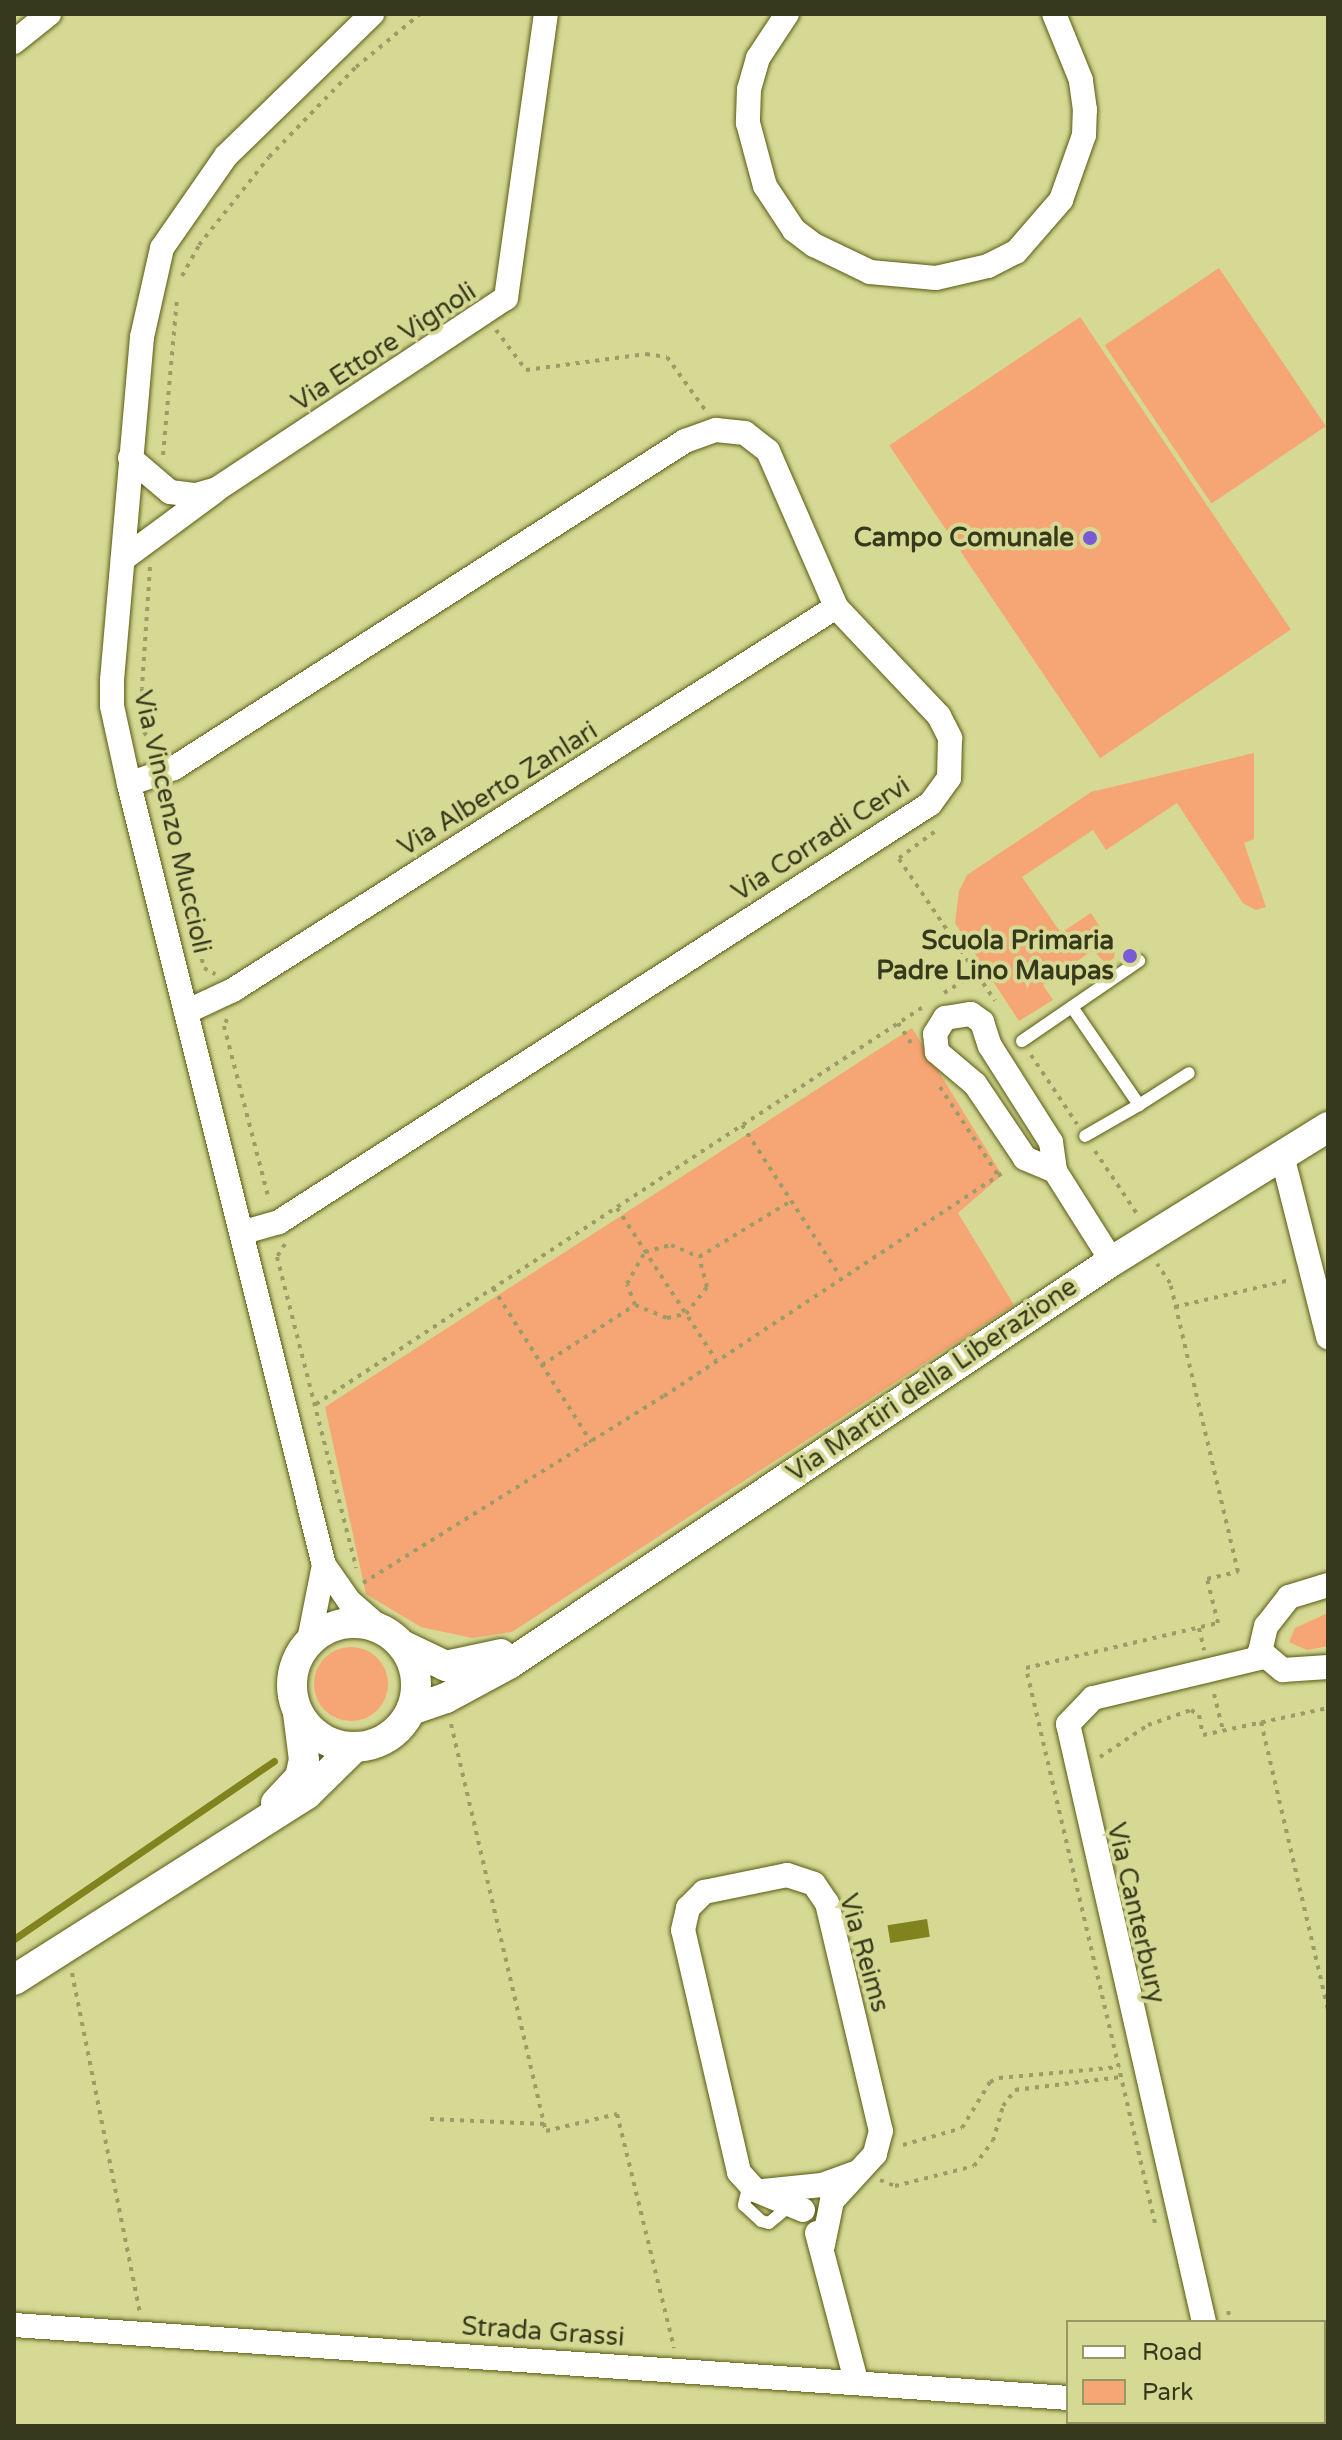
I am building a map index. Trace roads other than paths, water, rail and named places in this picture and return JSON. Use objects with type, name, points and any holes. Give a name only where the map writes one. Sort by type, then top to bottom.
[{"type":"street","points":[[14,42],[49,14]]},
{"type":"street","name":"Via Vincenzo Muccioli","points":[[324,1565],[112,706],[142,337],[162,248],[226,156],[372,14]]},
{"type":"street","points":[[787,14],[758,58],[749,89],[748,123],[765,186],[794,230],[826,252],[870,272],[936,278],[988,266],[1016,252],[1061,200],[1084,135],[1085,110],[1081,80],[1054,14]]},
{"type":"street","name":"Via Ettore Vignoli","points":[[130,458],[177,494],[217,489],[506,298],[545,15]]},
{"type":"street","name":"Via Corradi Cervi","points":[[129,784],[167,770],[702,432],[745,433],[768,451],[836,607],[945,724],[951,765],[940,794],[279,1222],[244,1232]]},
{"type":"street","points":[[123,559],[217,489]]},
{"type":"street","name":"Via Alberto Zanlari","points":[[186,1012],[223,995],[836,607]]},
{"type":"street","points":[[1055,1171],[1025,1158],[975,1084],[937,1052],[935,1034],[945,1018],[971,1014],[982,1022],[990,1046],[1051,1142],[1055,1171],[1112,1261]]},
{"type":"street","name":"Via Martiri della Liberazione","points":[[14,1980],[307,1794],[355,1747],[388,1737],[411,1710],[446,1698],[541,1640],[1112,1261],[1328,1127]]},
{"type":"street","points":[[1282,1155],[1328,1337]]},
{"type":"street","points":[[324,1565],[349,1601],[379,1627]]},
{"type":"street","points":[[309,1640],[324,1565]]},
{"type":"street","points":[[1328,1585],[1289,1597],[1274,1611],[1263,1637],[1264,1657],[1283,1670],[1328,1667]]},
{"type":"street","points":[[309,1640],[342,1623],[379,1627]]},
{"type":"street","name":"Via Martiri della Liberazione","points":[[379,1627],[431,1662],[464,1666],[541,1640]]},
{"type":"street","name":"Via Martiri della Liberazione","points":[[229,1843],[289,1792],[300,1777],[303,1751],[292,1675],[309,1640]]},
{"type":"street","points":[[404,1646],[416,1678],[411,1710]]},
{"type":"street","name":"Via Canterbury","points":[[1204,2320],[1142,2063],[1068,1724],[1093,1698],[1264,1657]]},
{"type":"street","points":[[298,1713],[321,1739],[355,1747]]},
{"type":"street","name":"Via Reims","points":[[773,1877],[814,1884],[827,1903],[881,2131],[868,2179],[812,2203],[752,2186],[733,2152],[683,1930],[688,1908],[704,1892],[773,1877]]},
{"type":"street","points":[[812,2203],[856,2381]]},
{"type":"street","name":"Strada Grassi","points":[[14,2325],[1066,2398]]},
{"type":"lane","points":[[1022,1041],[1139,961]]},
{"type":"lane","points":[[1072,1007],[1139,1105]]},
{"type":"lane","points":[[1085,1136],[1189,1073]]},
{"type":"waterway","points":[[14,1939],[274,1761]]},
{"type":"place","name":"Campo Comunale","points":[[1090,538]]},
{"type":"place","name":"Scuola Primaria Padre Lino Maupas","points":[[1130,956]]}]
